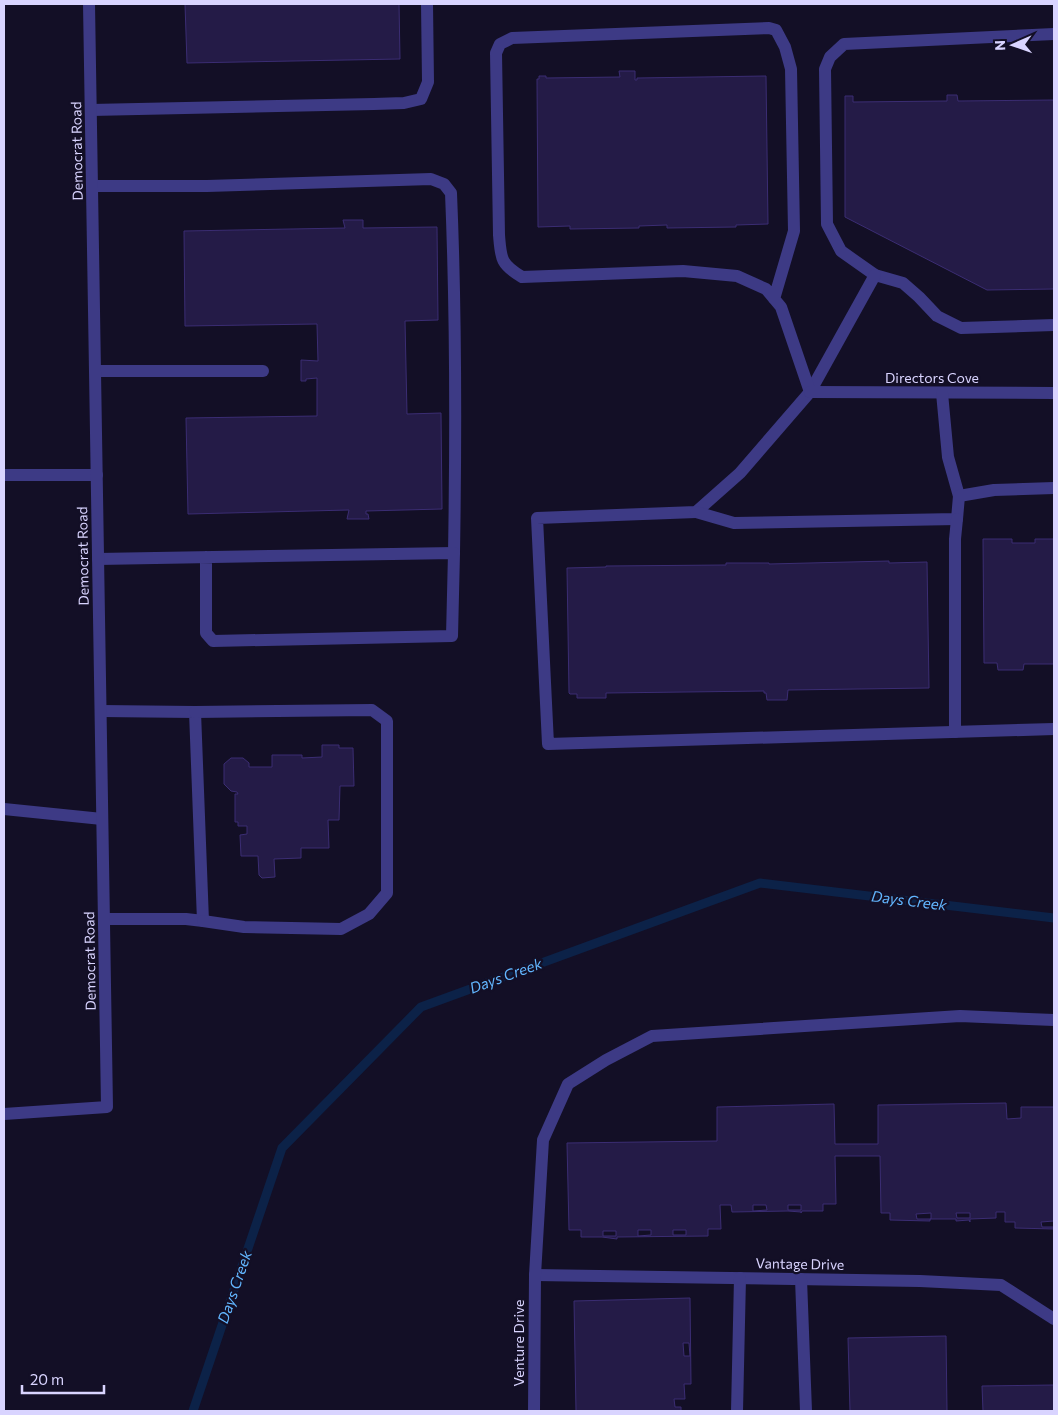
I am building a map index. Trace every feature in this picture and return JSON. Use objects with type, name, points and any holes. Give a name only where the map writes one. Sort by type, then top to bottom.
[{"type":"street","name":"Democrat Road","points":[[4,1114],[107,1107],[89,4]]},
{"type":"street","points":[[91,110],[404,103],[421,99],[428,82],[427,4]]},
{"type":"street","points":[[774,299],[794,231],[791,69],[785,47],[776,30],[768,28],[512,38],[500,44],[496,53],[501,260],[511,271],[522,277],[683,271],[737,276],[766,289],[774,299],[781,307],[810,392]]},
{"type":"street","points":[[1054,34],[844,44],[830,57],[825,69],[827,224],[841,251],[875,274],[903,283],[937,316],[962,328],[1054,325]]},
{"type":"street","points":[[93,186],[207,186],[431,179],[444,184],[451,193],[455,286],[452,636],[213,641],[206,633],[206,557]]},
{"type":"street","points":[[696,512],[740,473],[810,392],[875,274]]},
{"type":"street","points":[[95,371],[263,372]]},
{"type":"street","name":"Directors Cove","points":[[810,392],[1054,393]]},
{"type":"street","points":[[942,393],[948,457],[959,496],[955,539],[955,732]]},
{"type":"street","points":[[4,475],[97,475]]},
{"type":"street","points":[[959,496],[994,490],[1054,488]]},
{"type":"street","points":[[957,518],[734,523],[696,512],[537,518],[548,744],[1054,729]]},
{"type":"street","points":[[98,559],[454,553]]},
{"type":"street","points":[[101,711],[372,710],[387,721],[387,893],[369,914],[341,929],[244,927],[186,920],[104,919]]},
{"type":"street","points":[[195,712],[203,921]]},
{"type":"street","points":[[4,809],[102,819]]},
{"type":"street","name":"Venture Drive","points":[[534,1411],[535,1275],[543,1140],[568,1084],[606,1060],[652,1036],[960,1016],[1054,1020]]},
{"type":"street","name":"Vantage Drive","points":[[535,1275],[1001,1284],[1054,1319]]},
{"type":"street","points":[[737,1411],[740,1278]]},
{"type":"street","points":[[801,1279],[806,1411]]},
{"type":"building","points":[[185,4],[399,4],[400,59],[187,63]]},
{"type":"building","points":[[619,71],[635,71],[635,80],[637,78],[766,76],[768,224],[736,225],[736,227],[667,228],[667,225],[639,226],[639,228],[570,229],[570,226],[538,227],[537,79],[539,79],[539,76],[546,76],[546,78],[620,77]]},
{"type":"building","points":[[947,95],[957,95],[958,101],[1054,100],[1054,289],[987,290],[845,217],[845,96],[853,96],[853,102],[947,101]]},
{"type":"building","points":[[343,220],[363,220],[363,228],[437,227],[438,320],[405,321],[407,414],[441,413],[442,509],[366,511],[369,519],[347,519],[349,510],[188,514],[186,418],[317,416],[317,378],[301,381],[301,360],[318,361],[317,324],[185,326],[184,231],[345,228]]},
{"type":"building","points":[[983,539],[1012,539],[1012,543],[1035,543],[1035,539],[1054,539],[1054,664],[1024,664],[1023,670],[998,670],[997,663],[984,663]]},
{"type":"building","points":[[889,561],[889,563],[927,562],[929,688],[788,690],[787,700],[767,700],[764,691],[606,693],[606,698],[577,698],[577,694],[569,693],[567,568],[726,565],[726,563],[769,564]]},
{"type":"building","points":[[322,745],[339,745],[339,748],[353,748],[354,786],[340,786],[339,820],[328,820],[329,848],[301,848],[301,858],[274,859],[275,877],[262,878],[259,875],[258,856],[241,856],[240,835],[247,834],[247,826],[238,826],[238,822],[235,822],[235,794],[238,794],[231,791],[224,784],[224,764],[231,758],[243,758],[249,763],[249,767],[272,767],[272,755],[302,755],[302,758],[322,757]]},
{"type":"building","points":[[1006,1103],[1007,1119],[1021,1118],[1021,1107],[1054,1107],[1054,1221],[1041,1222],[1042,1227],[1054,1227],[1054,1229],[1015,1228],[1015,1222],[1005,1222],[1005,1212],[996,1212],[996,1218],[970,1219],[970,1222],[969,1220],[956,1221],[956,1219],[931,1219],[931,1213],[916,1214],[917,1219],[930,1219],[930,1221],[890,1220],[890,1213],[881,1213],[880,1156],[835,1156],[836,1204],[823,1204],[823,1211],[802,1211],[801,1213],[788,1211],[732,1212],[731,1205],[720,1205],[721,1229],[708,1229],[708,1236],[617,1237],[617,1239],[581,1237],[581,1230],[569,1230],[567,1143],[717,1141],[717,1107],[834,1104],[835,1144],[878,1144],[878,1105]],"holes":[[[753,1205],[766,1205],[767,1210],[753,1211]],[[788,1205],[801,1205],[801,1210],[788,1210]],[[956,1213],[970,1213],[970,1218],[957,1218]],[[638,1230],[651,1230],[651,1235],[638,1236]],[[673,1230],[686,1230],[686,1235],[673,1235]],[[603,1231],[616,1231],[616,1236],[603,1236]]]},
{"type":"building","points":[[690,1298],[691,1384],[684,1384],[685,1399],[674,1399],[675,1407],[681,1407],[681,1411],[576,1411],[574,1301]],"holes":[[[683,1343],[689,1343],[690,1356],[684,1356]]]},
{"type":"building","points":[[946,1336],[947,1411],[850,1411],[848,1338]]},
{"type":"building","points":[[1054,1385],[1054,1411],[983,1411],[982,1386]]},
{"type":"waterway","name":"Days Creek","points":[[193,1411],[282,1148],[421,1007],[760,883],[1054,918]]}]
